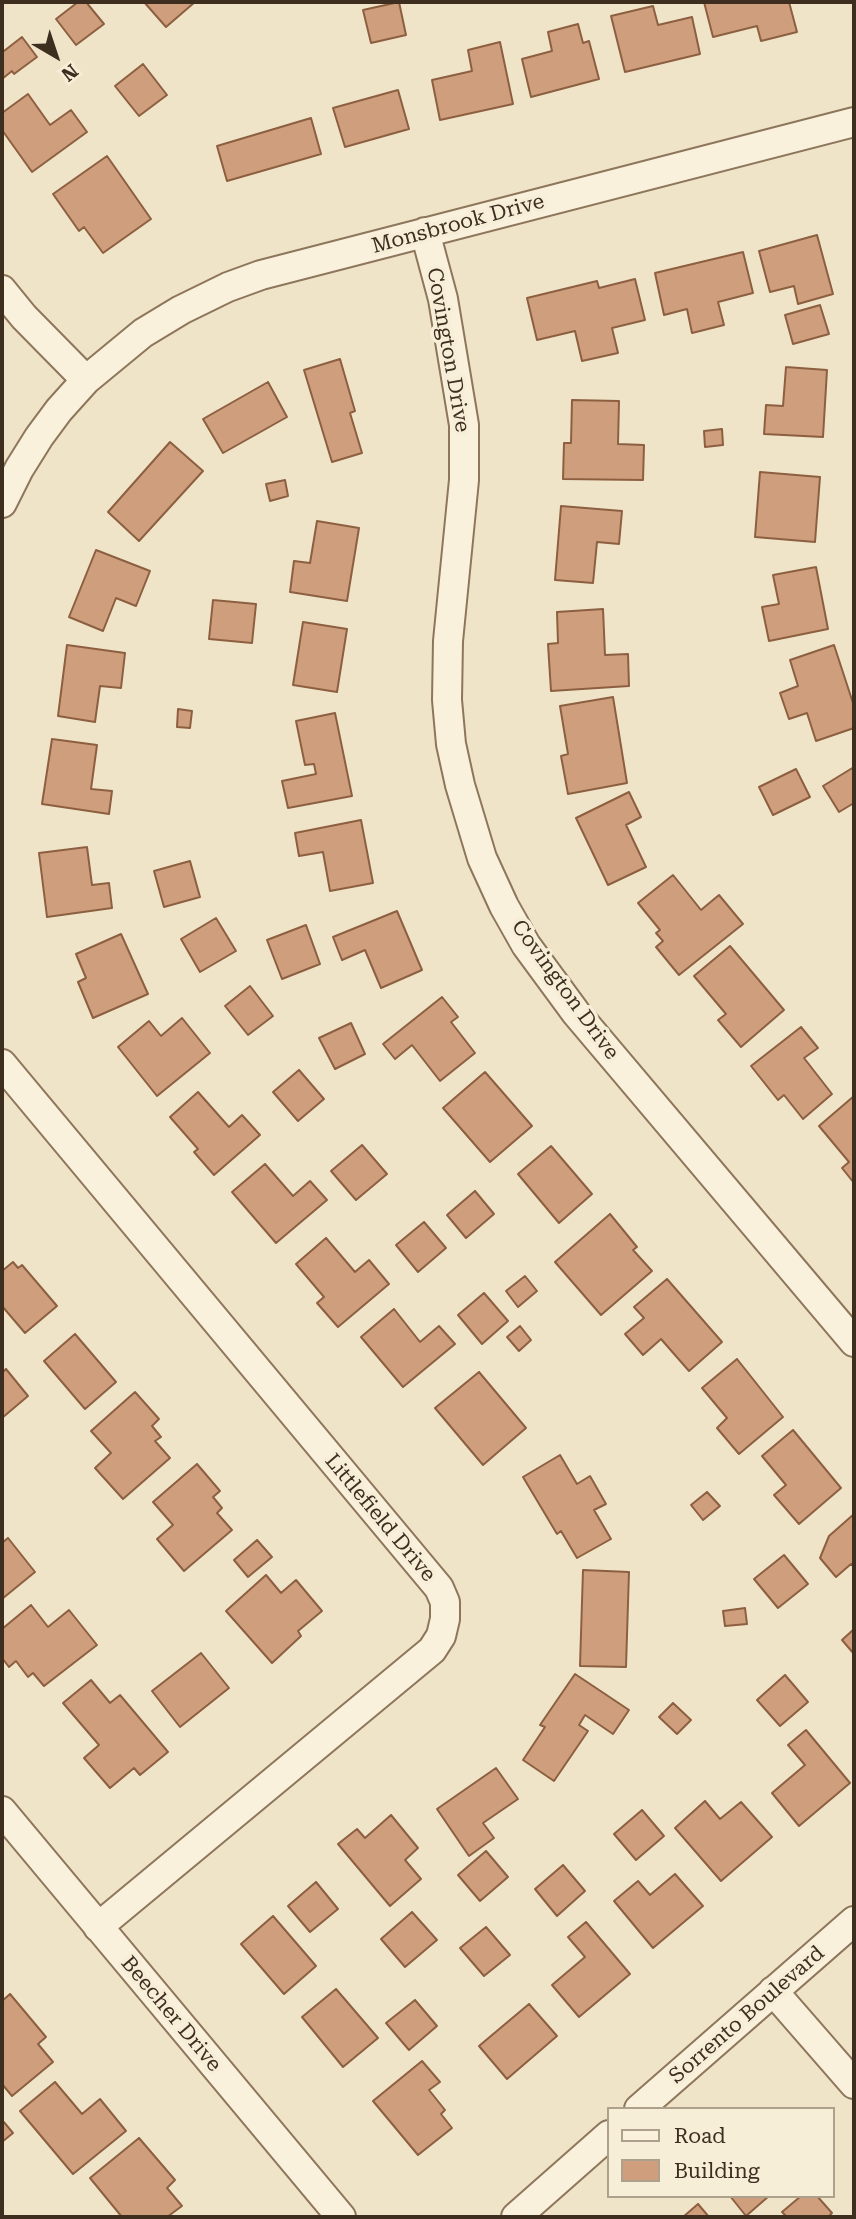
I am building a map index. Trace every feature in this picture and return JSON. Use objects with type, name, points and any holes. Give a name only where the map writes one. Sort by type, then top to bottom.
[{"type":"street","name":"Monsbrook Drive","points":[[86,380],[143,333],[181,310],[228,287],[261,275],[854,122]]},
{"type":"street","name":"Covington Drive","points":[[425,232],[443,299],[464,425],[464,480],[447,641],[447,700],[451,744],[460,785],[482,858],[503,906],[526,946],[576,1013],[854,1342]]},
{"type":"street","points":[[2,290],[24,317],[86,380],[39,438],[2,503]]},
{"type":"street","name":"Littlefield Drive","points":[[2,1064],[439,1588],[445,1602],[441,1636],[432,1650],[98,1927]]},
{"type":"street","name":"Beecher Drive","points":[[2,1811],[341,2217]]},
{"type":"street","name":"Sorrento Boulevard","points":[[641,2107],[854,1921]]},
{"type":"street","points":[[773,1991],[854,2084]]},
{"type":"street","points":[[516,2217],[608,2136]]},
{"type":"building","points":[[78,2],[86,2],[104,24],[76,45],[56,19]]},
{"type":"building","points":[[144,2],[195,2],[166,27]]},
{"type":"building","points":[[399,2],[406,35],[371,43],[363,10]]},
{"type":"building","points":[[704,2],[789,2],[797,32],[761,41],[757,26],[713,37]]},
{"type":"building","points":[[653,6],[658,25],[692,17],[700,54],[625,72],[611,16]]},
{"type":"building","points":[[578,24],[583,43],[589,41],[599,79],[531,97],[522,59],[552,51],[548,32]]},
{"type":"building","points":[[22,37],[37,57],[14,74],[12,71],[2,79],[2,49],[4,51]]},
{"type":"building","points":[[500,42],[513,104],[440,120],[432,80],[472,71],[468,50]]},
{"type":"building","points":[[143,64],[167,95],[139,116],[115,86]]},
{"type":"building","points":[[398,90],[409,129],[345,147],[333,108]]},
{"type":"building","points":[[28,94],[50,125],[71,110],[87,132],[32,172],[2,130],[2,113]]},
{"type":"building","points":[[311,118],[321,154],[227,181],[217,146]]},
{"type":"building","points":[[107,156],[151,219],[103,253],[84,227],[79,231],[53,194]]},
{"type":"building","points":[[817,235],[833,294],[798,304],[794,286],[770,292],[759,251]]},
{"type":"building","points":[[743,252],[753,293],[718,302],[724,325],[692,333],[687,309],[664,315],[655,273]]},
{"type":"building","points":[[635,279],[645,320],[612,328],[618,353],[582,361],[575,331],[537,340],[527,298],[597,281],[599,288]]},
{"type":"building","points":[[820,305],[829,334],[793,344],[785,315]]},
{"type":"building","points":[[340,359],[355,411],[350,413],[362,453],[332,462],[304,370]]},
{"type":"building","points":[[786,367],[827,370],[823,437],[764,434],[766,405],[783,406]]},
{"type":"building","points":[[268,382],[287,417],[223,453],[203,419]]},
{"type":"building","points":[[572,400],[619,401],[618,444],[644,445],[643,480],[563,479],[564,443],[571,443]]},
{"type":"building","points":[[722,429],[723,445],[705,447],[704,431]]},
{"type":"building","points":[[170,442],[203,471],[139,541],[108,512]]},
{"type":"building","points":[[760,472],[820,477],[815,542],[755,537]]},
{"type":"building","points":[[285,480],[288,496],[270,501],[266,484]]},
{"type":"building","points":[[561,506],[622,511],[619,544],[597,542],[593,583],[555,580]]},
{"type":"building","points":[[317,521],[359,528],[347,601],[290,592],[294,561],[310,563]]},
{"type":"building","points":[[96,550],[150,571],[136,606],[116,598],[103,631],[69,617]]},
{"type":"building","points":[[816,567],[828,629],[769,641],[762,607],[779,604],[773,575]]},
{"type":"building","points":[[213,600],[256,604],[252,643],[209,639]]},
{"type":"building","points":[[603,609],[605,655],[628,654],[629,686],[551,691],[548,644],[558,643],[557,612]]},
{"type":"building","points":[[303,622],[347,629],[337,692],[293,685]]},
{"type":"building","points":[[67,645],[125,653],[121,688],[100,686],[95,722],[58,716]]},
{"type":"building","points":[[834,645],[854,706],[854,728],[816,741],[807,713],[789,719],[780,693],[798,686],[790,660]]},
{"type":"building","points":[[613,697],[627,783],[568,794],[561,756],[568,754],[560,706]]},
{"type":"building","points":[[178,709],[192,711],[190,728],[177,727]]},
{"type":"building","points":[[335,713],[352,796],[288,808],[282,781],[316,774],[314,764],[305,765],[296,721]]},
{"type":"building","points":[[52,739],[97,745],[91,789],[112,791],[109,814],[42,804]]},
{"type":"building","points":[[854,767],[854,803],[839,812],[823,786]]},
{"type":"building","points":[[796,769],[810,797],[773,815],[759,787]]},
{"type":"building","points":[[629,792],[641,817],[626,825],[646,867],[608,885],[576,818]]},
{"type":"building","points":[[361,820],[373,883],[330,891],[323,852],[299,856],[295,833]]},
{"type":"building","points":[[87,847],[92,885],[109,883],[112,908],[47,917],[39,853]]},
{"type":"building","points":[[190,861],[200,897],[164,907],[154,871]]},
{"type":"building","points":[[673,875],[701,910],[719,895],[743,924],[679,975],[656,947],[663,941],[656,933],[660,930],[638,903]]},
{"type":"building","points":[[397,911],[422,970],[381,988],[365,950],[342,960],[333,937]]},
{"type":"building","points":[[216,918],[236,951],[200,972],[181,939]]},
{"type":"building","points":[[306,925],[320,964],[282,979],[267,940]]},
{"type":"building","points":[[121,934],[148,994],[93,1018],[78,982],[86,978],[76,954]]},
{"type":"building","points":[[730,946],[784,1010],[741,1047],[718,1020],[726,1014],[694,976]]},
{"type":"building","points":[[250,986],[273,1016],[248,1035],[225,1006]]},
{"type":"building","points":[[442,997],[458,1017],[451,1022],[475,1053],[440,1081],[412,1045],[395,1059],[383,1044]]},
{"type":"building","points":[[182,1018],[210,1053],[157,1096],[118,1047],[149,1021],[161,1036]]},
{"type":"building","points":[[351,1023],[365,1054],[335,1069],[319,1038]]},
{"type":"building","points":[[801,1027],[818,1048],[804,1058],[832,1094],[803,1119],[784,1095],[778,1100],[751,1066]]},
{"type":"building","points":[[299,1070],[324,1099],[298,1121],[273,1092]]},
{"type":"building","points":[[485,1072],[532,1126],[490,1162],[443,1108]]},
{"type":"building","points":[[198,1092],[229,1127],[242,1115],[260,1135],[214,1175],[194,1152],[198,1149],[170,1117]]},
{"type":"building","points":[[854,1096],[854,1183],[842,1168],[849,1162],[819,1126]]},
{"type":"building","points":[[362,1145],[387,1174],[356,1200],[331,1171]]},
{"type":"building","points":[[551,1146],[592,1194],[559,1223],[518,1174]]},
{"type":"building","points":[[265,1164],[293,1196],[310,1181],[327,1200],[276,1243],[232,1192]]},
{"type":"building","points":[[475,1191],[494,1214],[466,1238],[447,1215]]},
{"type":"building","points":[[610,1214],[637,1247],[633,1250],[652,1271],[601,1315],[555,1262]]},
{"type":"building","points":[[424,1222],[446,1248],[418,1272],[396,1245]]},
{"type":"building","points":[[326,1238],[355,1272],[369,1260],[389,1284],[338,1327],[317,1303],[324,1297],[296,1264]]},
{"type":"building","points":[[13,1262],[18,1268],[22,1265],[57,1306],[25,1333],[2,1306],[2,1271]]},
{"type":"building","points":[[525,1276],[537,1291],[518,1307],[506,1291]]},
{"type":"building","points":[[667,1279],[722,1342],[689,1371],[661,1339],[643,1355],[625,1334],[644,1318],[634,1307]]},
{"type":"building","points":[[484,1293],[508,1321],[482,1344],[458,1315]]},
{"type":"building","points":[[394,1309],[420,1342],[439,1326],[455,1344],[403,1387],[361,1337]]},
{"type":"building","points":[[520,1326],[531,1340],[519,1351],[507,1337]]},
{"type":"building","points":[[75,1334],[116,1382],[85,1409],[44,1361]]},
{"type":"building","points":[[737,1359],[783,1417],[739,1454],[717,1428],[727,1418],[702,1388]]},
{"type":"building","points":[[6,1369],[28,1396],[2,1418],[2,1373]]},
{"type":"building","points":[[479,1372],[526,1428],[483,1465],[435,1408]]},
{"type":"building","points":[[135,1392],[159,1419],[152,1426],[161,1437],[155,1441],[170,1458],[123,1499],[95,1468],[111,1453],[91,1431]]},
{"type":"building","points":[[793,1430],[841,1488],[799,1524],[774,1495],[786,1485],[762,1456]]},
{"type":"building","points":[[560,1455],[577,1484],[590,1476],[606,1504],[594,1510],[611,1539],[577,1558],[561,1531],[557,1534],[523,1477]]},
{"type":"building","points":[[197,1464],[220,1491],[213,1497],[222,1508],[217,1513],[232,1530],[184,1571],[157,1539],[173,1525],[153,1502]]},
{"type":"building","points":[[707,1492],[720,1506],[703,1520],[691,1505]]},
{"type":"building","points":[[854,1514],[854,1567],[851,1564],[836,1577],[820,1558],[829,1536]]},
{"type":"building","points":[[8,1538],[35,1572],[2,1599],[2,1543]]},
{"type":"building","points":[[257,1540],[272,1557],[248,1577],[234,1560]]},
{"type":"building","points":[[784,1555],[808,1584],[778,1608],[754,1579]]},
{"type":"building","points":[[583,1570],[629,1572],[626,1667],[580,1666]]},
{"type":"building","points":[[266,1575],[281,1593],[296,1580],[322,1611],[298,1631],[301,1636],[272,1663],[226,1611]]},
{"type":"building","points":[[31,1605],[48,1627],[69,1610],[97,1645],[44,1686],[33,1673],[28,1677],[16,1661],[9,1667],[2,1658],[2,1629]]},
{"type":"building","points":[[745,1608],[747,1624],[725,1626],[723,1611]]},
{"type":"building","points":[[854,1629],[854,1654],[842,1640]]},
{"type":"building","points":[[201,1653],[229,1688],[180,1727],[152,1691]]},
{"type":"building","points":[[575,1674],[629,1710],[613,1734],[585,1715],[579,1725],[588,1731],[554,1781],[523,1760],[545,1727],[540,1725]]},
{"type":"building","points":[[785,1675],[808,1702],[780,1726],[757,1700]]},
{"type":"building","points":[[91,1680],[110,1703],[120,1695],[168,1752],[140,1775],[134,1768],[110,1788],[84,1758],[99,1745],[63,1703]]},
{"type":"building","points":[[673,1703],[691,1720],[677,1734],[659,1717]]},
{"type":"building","points":[[806,1730],[850,1783],[799,1826],[772,1793],[805,1765],[788,1745]]},
{"type":"building","points":[[496,1768],[518,1799],[483,1823],[494,1838],[469,1856],[437,1809]]},
{"type":"building","points":[[705,1801],[720,1819],[741,1802],[772,1837],[721,1881],[675,1828]]},
{"type":"building","points":[[642,1810],[664,1836],[636,1860],[614,1834]]},
{"type":"building","points":[[391,1815],[418,1848],[405,1860],[421,1879],[390,1906],[338,1844],[357,1829],[365,1838]]},
{"type":"building","points":[[486,1851],[508,1877],[480,1901],[458,1875]]},
{"type":"building","points":[[563,1865],[585,1891],[557,1916],[535,1889]]},
{"type":"building","points":[[675,1874],[703,1906],[653,1948],[614,1901],[638,1881],[650,1895]]},
{"type":"building","points":[[316,1882],[338,1909],[310,1932],[288,1906]]},
{"type":"building","points":[[412,1912],[437,1940],[405,1967],[381,1939]]},
{"type":"building","points":[[273,1916],[316,1966],[284,1994],[241,1944]]},
{"type":"building","points":[[586,1922],[630,1974],[579,2017],[552,1985],[585,1957],[568,1937]]},
{"type":"building","points":[[486,1927],[510,1955],[484,1976],[460,1948]]},
{"type":"building","points":[[336,1989],[378,2038],[343,2067],[302,2017]]},
{"type":"building","points":[[10,1994],[46,2037],[38,2044],[53,2062],[12,2096],[2,2084],[2,2001]]},
{"type":"building","points":[[415,2000],[437,2026],[409,2050],[386,2023]]},
{"type":"building","points":[[529,2004],[557,2036],[507,2079],[479,2046]]},
{"type":"building","points":[[422,2061],[440,2082],[429,2090],[445,2110],[441,2114],[452,2128],[418,2155],[373,2101]]},
{"type":"building","points":[[55,2082],[82,2114],[100,2099],[126,2131],[73,2174],[20,2111]]},
{"type":"building","points":[[3,2121],[13,2133],[2,2142],[2,2123]]},
{"type":"building","points":[[139,2138],[175,2180],[167,2188],[182,2206],[167,2217],[122,2217],[90,2178]]},
{"type":"building","points":[[732,2198],[767,2198],[746,2216]]},
{"type":"building","points":[[799,2198],[819,2198],[832,2213],[828,2217],[787,2217],[782,2212]]},
{"type":"building","points":[[698,2204],[709,2217],[683,2217]]}]
